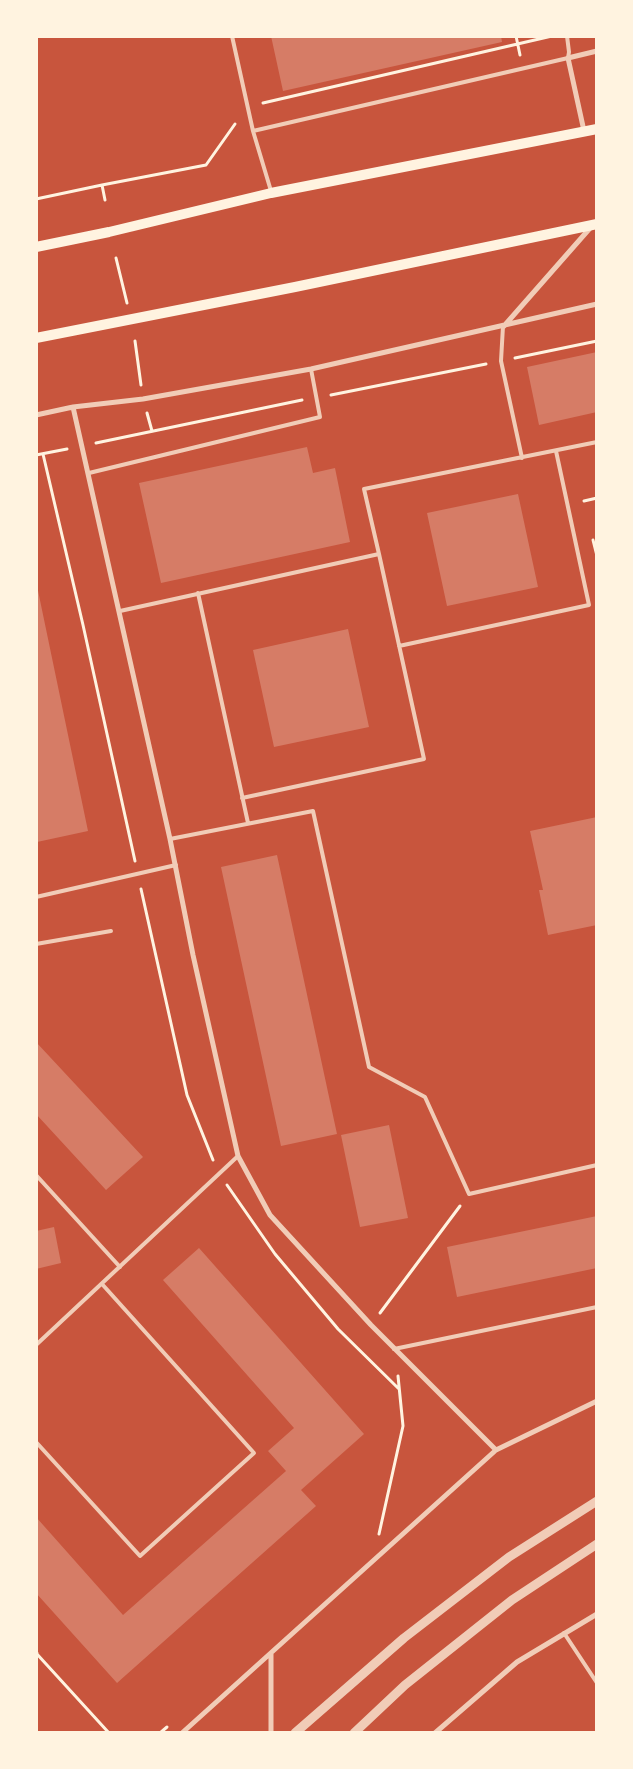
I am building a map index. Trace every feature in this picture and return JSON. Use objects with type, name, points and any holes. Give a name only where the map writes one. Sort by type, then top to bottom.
[{"type":"main road","points":[[36,247],[109,232],[271,193],[597,129]]},
{"type":"main road","points":[[36,338],[595,225]]},
{"type":"street","points":[[584,132],[568,58],[597,52]]},
{"type":"street","points":[[503,326],[595,225]]},
{"type":"street","points":[[36,415],[73,407],[143,399],[311,369],[597,304]]},
{"type":"street","points":[[73,407],[120,610],[238,1156],[270,1215],[371,1325],[496,1450]]},
{"type":"street","points":[[182,1733],[496,1450],[597,1401]]},
{"type":"street","points":[[295,1733],[404,1638],[494,1568],[597,1501]]},
{"type":"street","points":[[354,1733],[404,1685],[504,1606],[597,1544]]},
{"type":"street","points":[[435,1733],[517,1662],[597,1614]]},
{"type":"street","points":[[271,1653],[271,1733]]},
{"type":"lane","points":[[232,36],[253,131],[271,193]]},
{"type":"lane","points":[[253,131],[568,58],[567,36]]},
{"type":"lane","points":[[503,326],[501,361],[522,458]]},
{"type":"lane","points":[[89,473],[320,417],[311,369]]},
{"type":"lane","points":[[242,798],[424,758],[364,489],[597,442]]},
{"type":"lane","points":[[399,646],[589,605],[556,451]]},
{"type":"lane","points":[[120,610],[379,554]]},
{"type":"lane","points":[[198,593],[248,823]]},
{"type":"lane","points":[[170,839],[313,810],[369,1067],[425,1097],[469,1194],[597,1165]]},
{"type":"lane","points":[[36,897],[176,865]]},
{"type":"lane","points":[[36,944],[111,931]]},
{"type":"lane","points":[[36,1345],[238,1156]]},
{"type":"lane","points":[[36,1175],[120,1267]]},
{"type":"lane","points":[[36,1442],[140,1556],[254,1453],[102,1284]]},
{"type":"lane","points":[[394,1348],[597,1307]]},
{"type":"lane","points":[[564,1633],[597,1683]]},
{"type":"path","points":[[36,198],[206,165],[248,107],[552,36]]},
{"type":"path","points":[[102,185],[105,200]]},
{"type":"path","points":[[116,258],[128,306]]},
{"type":"path","points":[[43,454],[138,874]]},
{"type":"path","points":[[584,501],[597,498]]},
{"type":"path","points":[[371,1325],[469,1194]]},
{"type":"path","points":[[378,1536],[404,1426],[394,1348]]},
{"type":"path","points":[[36,1653],[36,1662]]},
{"type":"path","points":[[36,1653],[109,1733]]},
{"type":"path","points":[[160,1733],[168,1726]]},
{"type":"building","points":[[271,36],[501,36],[502,42],[283,91]]},
{"type":"building","points":[[597,352],[597,412],[539,425],[527,367]]},
{"type":"building","points":[[307,447],[313,473],[335,468],[350,542],[161,583],[139,483]]},
{"type":"building","points":[[518,494],[538,587],[447,606],[427,513]]},
{"type":"building","points":[[36,581],[88,831],[37,842],[36,838]]},
{"type":"building","points":[[348,629],[369,727],[274,747],[253,650]]},
{"type":"building","points":[[597,817],[597,915],[595,915],[597,925],[548,935],[539,890],[543,890],[530,831]]},
{"type":"building","points":[[277,855],[337,1134],[281,1146],[221,867]]},
{"type":"building","points":[[36,1042],[143,1157],[106,1190],[36,1114]]},
{"type":"building","points":[[389,1125],[408,1218],[360,1227],[341,1135]]},
{"type":"building","points":[[597,1216],[597,1268],[457,1297],[447,1247]]},
{"type":"building","points":[[54,1227],[61,1263],[36,1269],[36,1231]]},
{"type":"building","points":[[199,1248],[364,1434],[301,1490],[316,1506],[117,1683],[36,1593],[36,1517],[123,1615],[286,1471],[268,1451],[294,1428],[163,1280]]}]
